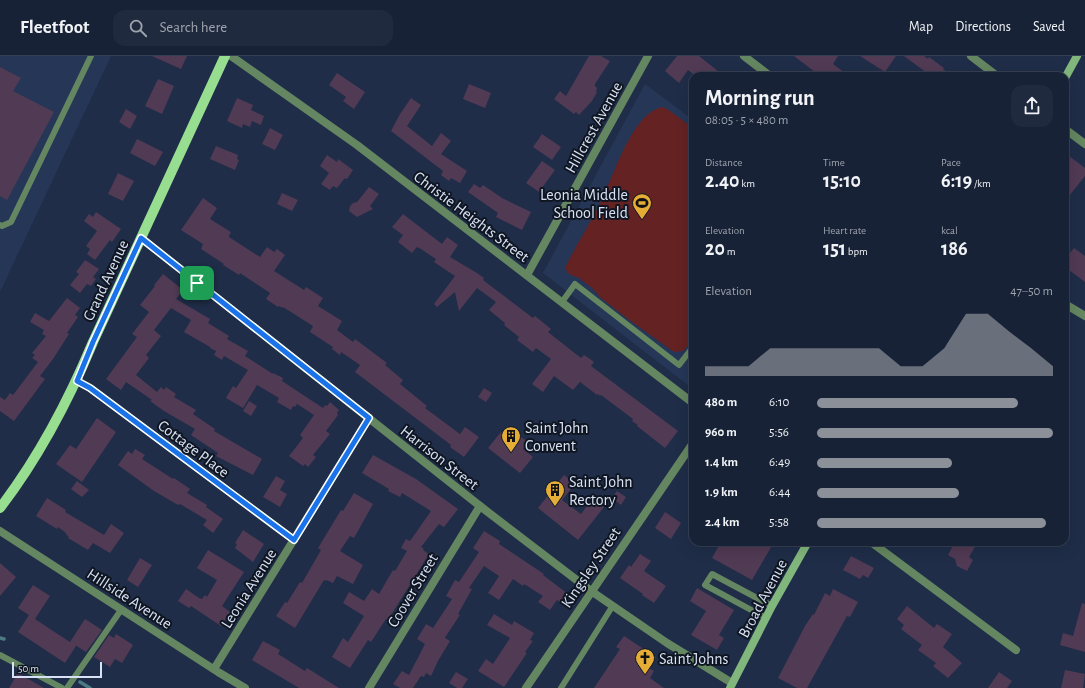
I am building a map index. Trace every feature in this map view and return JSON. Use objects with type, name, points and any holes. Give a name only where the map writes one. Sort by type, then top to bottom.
[{"type":"main road","name":"Grand Avenue","points":[[0,508],[38,454],[57,421],[77,381],[93,342],[225,56]]},
{"type":"street","name":"Christie Heights Street","points":[[231,56],[357,145],[689,400]]},
{"type":"street","name":"Hillcrest Avenue","points":[[527,275],[648,56]]},
{"type":"street","points":[[744,56],[765,72]]},
{"type":"street","points":[[970,56],[992,72]]},
{"type":"street","points":[[1068,72],[1077,56]]},
{"type":"street","points":[[1069,132],[1085,144]]},
{"type":"street","name":"Harrison Street","points":[[141,238],[480,506],[612,607],[731,685]]},
{"type":"street","points":[[1069,306],[1085,316]]},
{"type":"street","name":"Cottage Place","points":[[77,381],[90,388],[294,540]]},
{"type":"street","name":"Leonia Avenue","points":[[214,669],[369,418]]},
{"type":"street","name":"Kingsley Street","points":[[527,687],[689,449]]},
{"type":"street","name":"Coover Street","points":[[369,688],[480,506]]},
{"type":"street","name":"Hillside Avenue","points":[[0,530],[121,610],[245,688]]},
{"type":"street","name":"Broad Avenue","points":[[731,685],[772,606],[806,546]]},
{"type":"street","points":[[876,546],[1016,650]]},
{"type":"lane","points":[[0,225],[2,226],[11,222],[91,56]]},
{"type":"lane","points":[[562,302],[575,284],[679,365],[689,352]]},
{"type":"lane","points":[[766,618],[705,585],[712,574],[772,606]]},
{"type":"lane","points":[[561,688],[612,607]]},
{"type":"lane","points":[[68,688],[121,610]]},
{"type":"lane","points":[[0,655],[62,688]]},
{"type":"shaded area","points":[[0,56],[111,56],[0,292]]},
{"type":"shaded area","name":"Leonia Middle School Field","points":[[645,84],[689,117],[689,386],[543,273]]},
{"type":"shaded area","name":"Leonia Middle School Field","points":[[663,107],[689,125],[689,344],[683,351],[674,352],[601,298],[592,288],[579,278],[569,274],[565,268],[597,210],[625,146],[642,120],[652,111]]},
{"type":"building","points":[[152,56],[187,56],[181,69]]},
{"type":"building","points":[[589,56],[601,56],[610,61],[595,84],[597,92],[592,101],[579,115],[576,112],[574,114],[554,99],[560,91],[566,96]]},
{"type":"building","points":[[677,56],[699,56],[719,72],[691,72],[688,70],[679,83],[665,71]]},
{"type":"building","points":[[794,56],[838,56],[833,64],[844,72],[815,72]]},
{"type":"building","points":[[860,56],[896,56],[885,72]]},
{"type":"building","points":[[904,56],[924,56],[928,59],[929,57],[944,68],[943,69],[947,72],[926,72]]},
{"type":"building","points":[[0,67],[21,78],[13,91],[54,112],[7,200],[0,196]]},
{"type":"building","points":[[337,73],[365,92],[354,109],[343,101],[346,97],[329,85]]},
{"type":"building","points":[[158,79],[174,86],[162,114],[145,106]]},
{"type":"building","points":[[469,84],[491,93],[485,108],[463,99]]},
{"type":"building","points":[[237,98],[253,105],[251,110],[264,116],[261,125],[252,121],[250,127],[243,124],[242,128],[227,121]]},
{"type":"building","points":[[411,98],[421,105],[407,126],[432,146],[441,133],[451,141],[441,154],[467,171],[460,183],[451,178],[449,181],[441,175],[443,171],[391,131]]},
{"type":"building","points":[[126,109],[137,116],[130,129],[119,122]]},
{"type":"building","points":[[270,128],[283,135],[275,150],[262,144]]},
{"type":"building","points":[[542,134],[561,147],[552,160],[533,147]]},
{"type":"building","points":[[137,139],[163,152],[155,166],[130,153]]},
{"type":"building","points":[[216,146],[238,155],[237,159],[239,160],[235,170],[210,159]]},
{"type":"building","points":[[327,155],[337,162],[338,159],[353,170],[347,179],[345,178],[337,188],[333,186],[330,190],[321,184],[329,173],[320,166]]},
{"type":"building","points":[[1069,156],[1085,168],[1085,176],[1069,196]]},
{"type":"building","points":[[542,161],[555,170],[539,192],[526,183]]},
{"type":"building","points":[[118,173],[134,181],[123,201],[108,194]]},
{"type":"building","points":[[474,184],[480,188],[483,185],[502,198],[531,212],[522,230],[496,217],[498,213],[468,192]]},
{"type":"building","points":[[369,187],[379,194],[370,206],[373,209],[357,217],[349,211],[350,206],[357,202]]},
{"type":"building","points":[[282,193],[298,200],[292,211],[277,204]]},
{"type":"building","points":[[203,198],[217,208],[210,219],[231,232],[229,237],[260,257],[267,247],[274,252],[277,249],[285,255],[274,271],[304,290],[306,287],[323,298],[318,306],[342,321],[337,330],[353,342],[355,339],[387,363],[385,365],[403,380],[400,384],[427,406],[425,408],[460,434],[465,427],[479,437],[464,457],[450,447],[451,445],[355,372],[360,365],[341,352],[340,355],[332,349],[333,347],[310,332],[313,326],[283,307],[278,307],[266,299],[270,293],[240,273],[239,275],[223,265],[224,264],[201,249],[203,244],[181,230]]},
{"type":"building","points":[[96,212],[121,229],[112,242],[110,240],[95,260],[87,254],[90,249],[86,246],[97,231],[84,221],[89,214],[93,217]]},
{"type":"building","points":[[403,214],[442,244],[447,237],[458,245],[450,257],[484,278],[483,280],[533,318],[535,316],[551,329],[548,332],[581,358],[584,355],[594,362],[591,366],[678,431],[665,448],[637,426],[638,425],[632,421],[633,419],[601,395],[597,395],[580,382],[573,390],[554,376],[543,392],[532,384],[551,359],[536,348],[533,352],[517,340],[519,337],[489,310],[496,302],[477,288],[459,311],[455,292],[437,307],[434,304],[455,276],[434,262],[436,259],[421,249],[417,247],[412,253],[398,242],[403,235],[392,227]]},
{"type":"building","points":[[1074,248],[1085,256],[1085,282],[1069,270],[1069,254]]},
{"type":"building","points":[[85,260],[99,269],[93,277],[96,279],[91,286],[87,284],[80,293],[70,285],[79,274],[76,272]]},
{"type":"building","points":[[163,274],[183,290],[176,299],[210,319],[208,323],[229,336],[227,339],[248,351],[245,356],[273,374],[283,378],[282,381],[323,408],[330,402],[339,410],[337,413],[338,415],[326,431],[330,434],[313,455],[316,457],[308,467],[305,464],[303,466],[289,456],[303,438],[300,435],[314,415],[297,404],[295,407],[293,406],[291,410],[277,402],[279,398],[257,385],[243,408],[226,398],[233,386],[236,388],[248,370],[224,356],[222,360],[214,355],[216,351],[184,332],[191,320],[171,308],[154,330],[161,336],[146,355],[149,358],[136,375],[157,392],[161,387],[164,390],[166,387],[176,394],[174,397],[196,410],[193,414],[215,429],[214,431],[262,459],[253,475],[216,456],[218,453],[191,435],[195,429],[164,411],[150,401],[152,400],[126,382],[121,390],[106,379],[137,337],[132,334],[149,312],[140,305]]},
{"type":"building","points":[[67,298],[80,308],[75,315],[78,317],[67,333],[69,334],[53,359],[40,376],[45,379],[14,421],[0,411],[0,397],[5,400],[10,393],[13,395],[38,362],[32,358],[35,355],[32,353],[46,336],[42,334],[44,330],[30,322],[35,313],[49,321]]},
{"type":"building","points":[[484,388],[492,393],[486,402],[478,397]]},
{"type":"building","points":[[249,401],[257,406],[251,416],[243,411]]},
{"type":"building","points":[[97,418],[116,432],[82,482],[56,464],[70,445],[76,449]]},
{"type":"building","name":"Saint John Convent","points":[[501,432],[516,443],[521,437],[528,442],[523,449],[533,457],[520,473],[488,448]]},
{"type":"building","points":[[135,449],[145,455],[142,459],[190,489],[187,493],[207,505],[206,507],[223,519],[213,533],[203,525],[207,520],[154,491],[118,465],[128,451],[132,454]]},
{"type":"building","points":[[373,455],[416,479],[458,509],[444,527],[439,524],[421,547],[429,554],[388,620],[386,619],[371,642],[368,640],[350,668],[332,657],[343,638],[348,642],[364,616],[343,603],[349,592],[364,601],[372,589],[379,594],[393,570],[395,571],[407,551],[401,548],[406,539],[410,541],[431,511],[402,493],[400,497],[388,491],[389,489],[362,473]]},
{"type":"building","name":"Saint John Rectory","points":[[564,475],[575,484],[562,500],[581,514],[593,498],[604,507],[578,540],[538,508]]},
{"type":"building","points":[[276,476],[285,481],[280,490],[287,494],[280,507],[263,497]]},
{"type":"building","points":[[77,481],[89,490],[82,497],[71,489]]},
{"type":"building","points":[[617,491],[626,497],[621,505],[612,498]]},
{"type":"building","points":[[354,493],[373,504],[354,538],[350,536],[340,551],[363,565],[353,584],[337,576],[333,583],[324,580],[295,628],[276,616],[285,602],[287,603],[300,582],[302,583],[321,550],[318,548],[341,510],[343,511]]},
{"type":"building","points":[[47,498],[66,510],[65,512],[104,535],[111,524],[124,533],[110,553],[93,543],[88,550],[68,538],[69,537],[66,533],[58,527],[57,529],[36,516]]},
{"type":"building","points":[[665,512],[681,523],[671,539],[655,528]]},
{"type":"building","points":[[243,530],[264,544],[253,562],[235,548],[237,544],[235,543]]},
{"type":"building","points":[[484,531],[500,541],[499,544],[544,574],[543,575],[568,594],[561,603],[557,600],[550,610],[538,602],[543,596],[513,579],[499,600],[488,593],[499,576],[484,566],[469,588],[472,589],[458,614],[460,615],[445,638],[450,641],[431,676],[426,673],[424,677],[421,676],[413,688],[400,688],[393,684],[402,671],[409,675],[425,644],[417,639],[426,624],[433,628],[452,599],[446,596],[455,580],[459,582],[479,552],[473,548]]},
{"type":"building","points":[[719,546],[772,546],[752,580],[712,558]]},
{"type":"building","points":[[953,546],[975,547],[969,557],[973,560],[967,571],[957,566],[955,559],[948,555]]},
{"type":"building","points":[[208,550],[244,572],[222,606],[230,612],[221,626],[191,606],[189,608],[178,601],[186,589],[199,598],[202,599],[205,595],[207,597],[217,580],[197,568]]},
{"type":"building","points":[[640,554],[651,561],[644,571],[666,586],[654,603],[620,578],[629,565],[631,567]]},
{"type":"building","points":[[851,556],[874,568],[868,578],[863,575],[860,579],[843,570]]},
{"type":"building","points":[[140,558],[152,565],[138,587],[127,580]]},
{"type":"building","points":[[0,563],[16,577],[0,596]]},
{"type":"building","points":[[33,585],[50,596],[35,619],[53,631],[70,642],[85,619],[102,630],[86,652],[75,645],[76,646],[65,663],[18,632],[29,615],[18,608]]},
{"type":"building","points":[[697,588],[734,610],[719,635],[724,638],[717,650],[691,635],[706,611],[690,601]]},
{"type":"building","points":[[833,589],[858,602],[850,617],[847,616],[807,688],[797,688],[778,678],[805,626],[813,614],[814,615],[825,593],[830,596]]},
{"type":"building","points":[[1082,603],[1085,604],[1085,652],[1060,645],[1063,633],[1073,636]]},
{"type":"building","points":[[907,606],[934,628],[937,624],[952,634],[943,647],[962,663],[948,678],[933,666],[936,663],[918,650],[922,645],[901,629],[904,625],[897,619]]},
{"type":"building","points":[[494,614],[512,625],[514,621],[534,633],[530,640],[533,641],[525,652],[527,653],[504,687],[478,671],[486,659],[493,664],[510,638],[487,625]]},
{"type":"building","points":[[116,634],[133,645],[122,663],[115,659],[110,667],[94,657],[109,635],[114,638]]},
{"type":"building","points":[[624,636],[656,657],[649,668],[654,671],[650,678],[664,688],[594,688],[620,649],[616,647]]},
{"type":"building","points":[[263,641],[280,650],[278,654],[305,671],[307,668],[339,688],[299,688],[252,660]]},
{"type":"building","points":[[1065,670],[1085,674],[1083,688],[1061,688]]},
{"type":"building","points":[[456,672],[468,679],[462,688],[457,688],[449,683]]},
{"type":"building","points":[[999,672],[1012,681],[1007,688],[988,688]]},
{"type":"building","points":[[18,673],[44,688],[9,688]]},
{"type":"waterway","points":[[0,638],[4,639]]},
{"type":"waterway","points":[[80,682],[90,688]]},
{"type":"place","name":"Leonia Middle School Field","points":[[642,220]]},
{"type":"place","name":"Saint John Convent","points":[[511,453]]},
{"type":"place","name":"Saint John Rectory","points":[[555,507]]},
{"type":"place","name":"Saint Johns","points":[[645,675]]},
{"type":"route","points":[[141,238],[197,283],[369,418],[294,540],[90,388],[77,381],[93,342],[141,238]]}]
